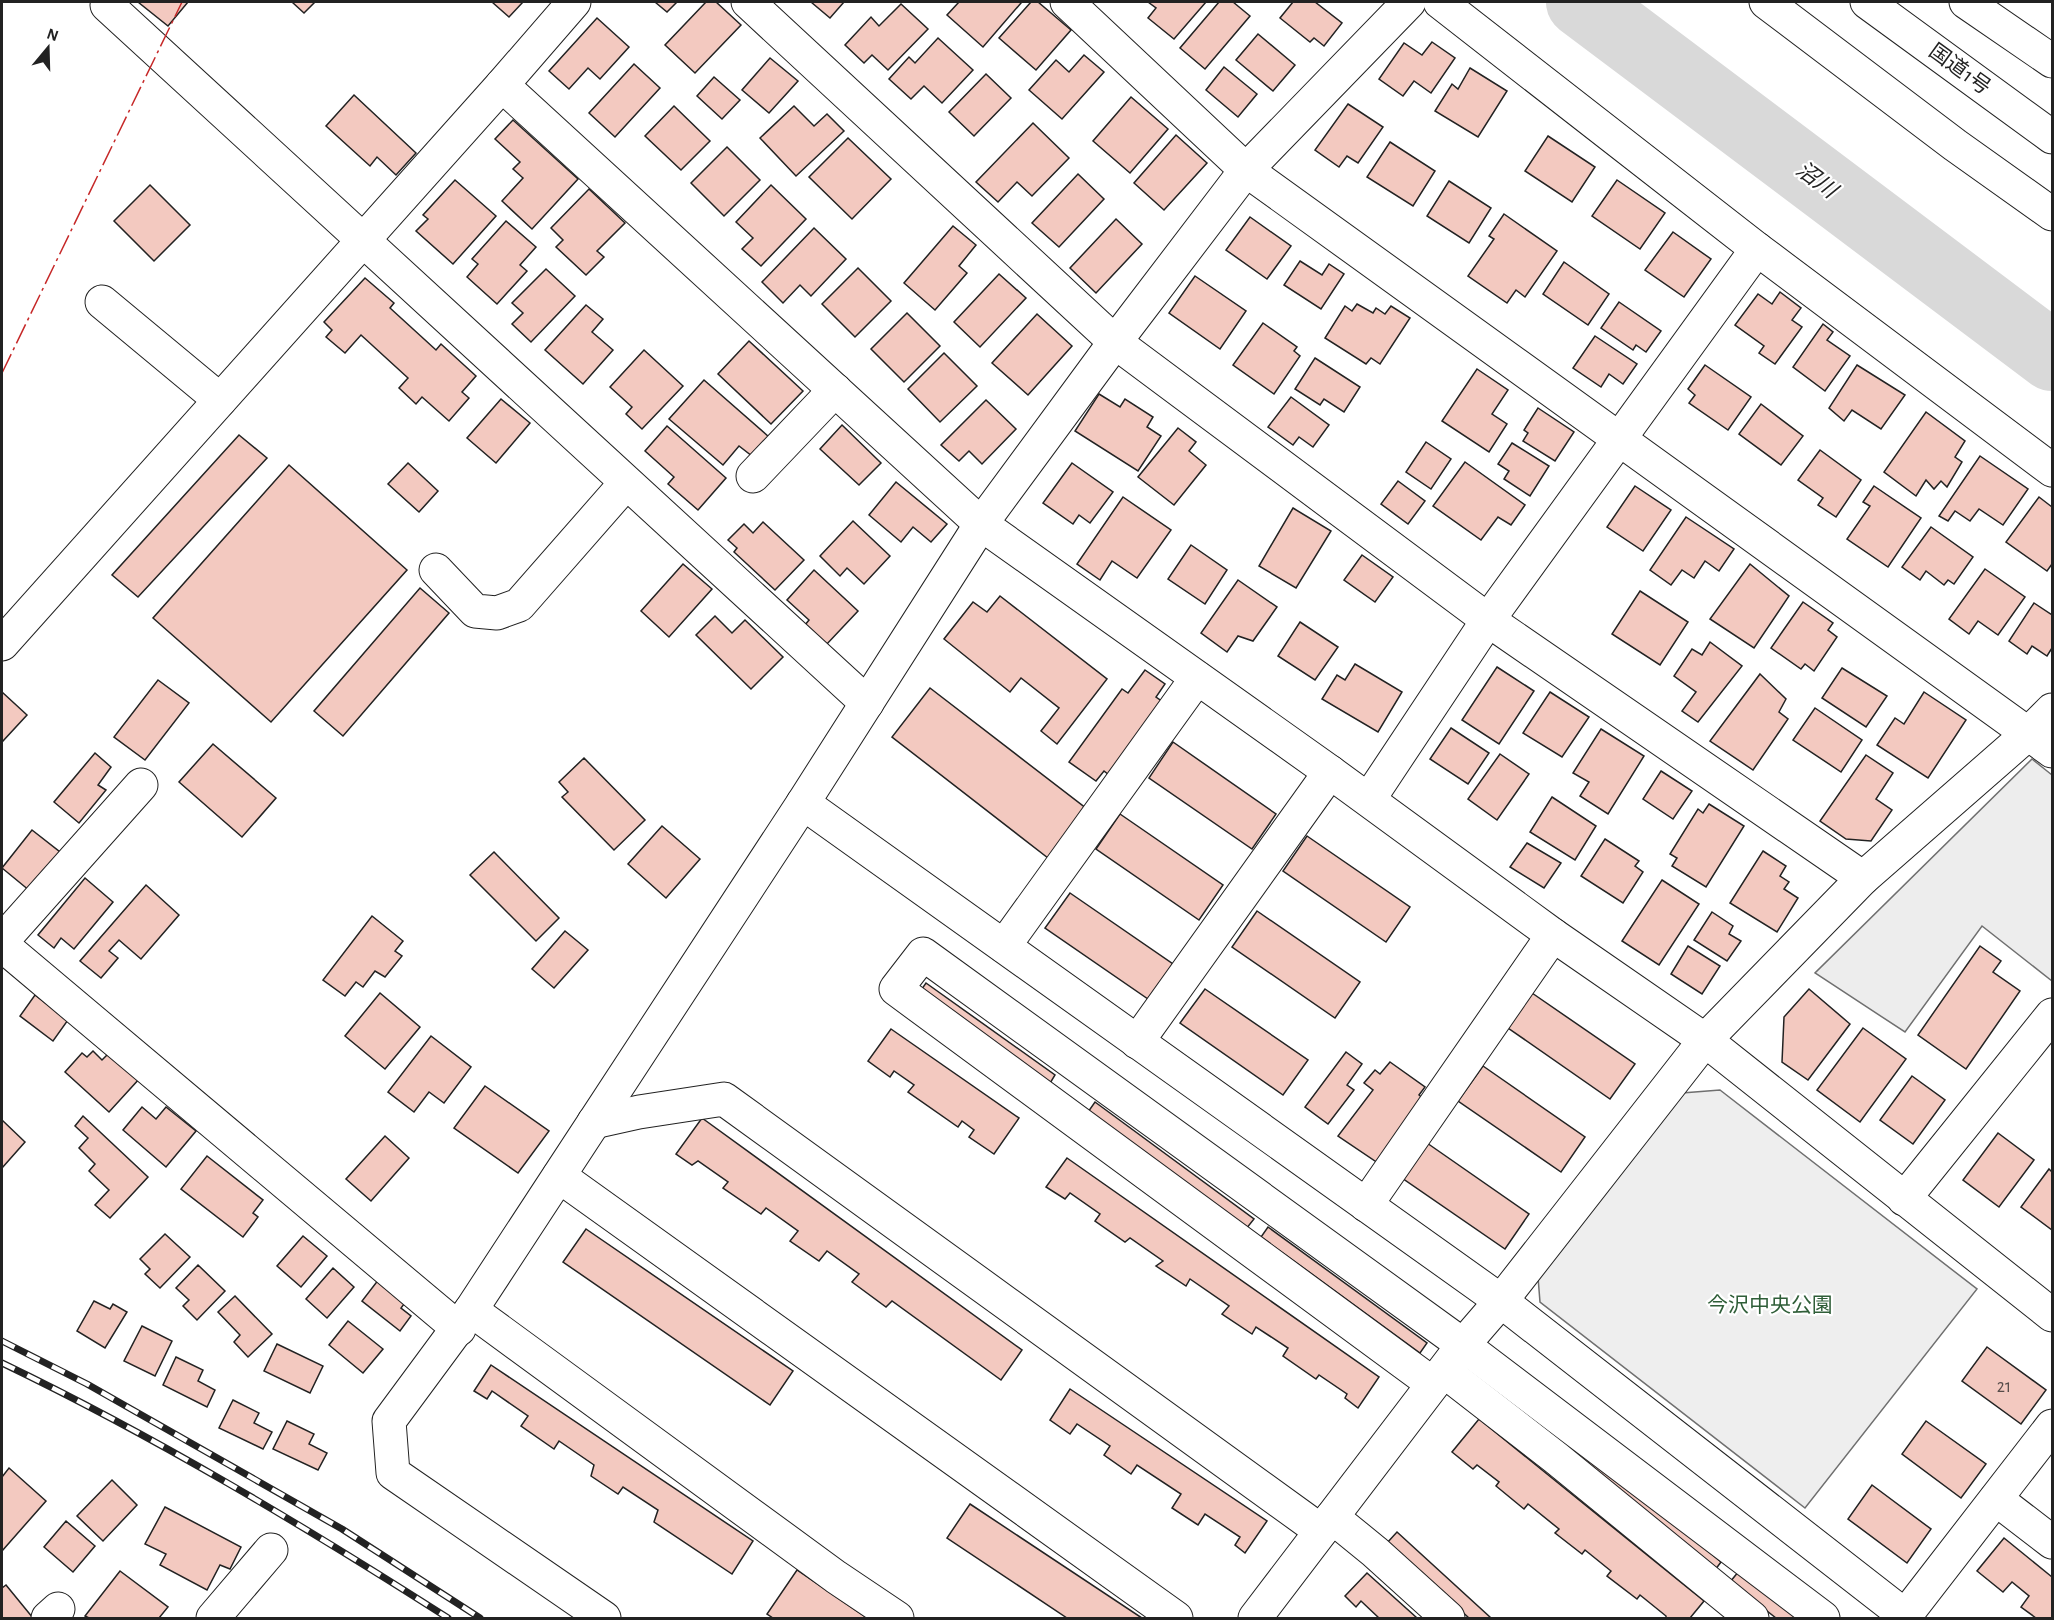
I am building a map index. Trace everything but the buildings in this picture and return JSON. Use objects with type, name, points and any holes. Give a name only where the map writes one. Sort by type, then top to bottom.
[{"type":"main road","points":[[2,644],[574,2]]},
{"type":"main road","points":[[748,2],[1115,342],[1488,620],[1863,878]]},
{"type":"main road","points":[[1067,2],[1246,170],[2041,742]]},
{"type":"main road","points":[[604,1618],[393,1473],[389,1421],[465,1319],[803,803],[981,524],[1246,170],[1409,2]]},
{"type":"main road","points":[[1440,2],[1757,249],[2052,470]]},
{"type":"main road","points":[[1766,2],[2052,214]]},
{"type":"main road","name":"国道1号","points":[[1867,2],[2052,137]]},
{"type":"main road","points":[[1966,2],[2052,61]]},
{"type":"main road","points":[[107,5],[867,703]]},
{"type":"main road","points":[[502,85],[981,524],[1368,799],[1553,935],[1705,1040],[2052,1315]]},
{"type":"main road","points":[[1368,799],[1488,620],[1757,249]]},
{"type":"main road","points":[[102,302],[220,400]]},
{"type":"main road","points":[[753,476],[835,390]]},
{"type":"main road","points":[[436,570],[475,610],[497,613],[519,605],[626,483]]},
{"type":"main road","points":[[1004,946],[1197,678]]},
{"type":"main road","points":[[1255,1618],[1463,1344],[1501,1301],[1705,1040],[1863,878],[2041,742],[2052,710]]},
{"type":"main road","points":[[1137,1042],[1330,772]]},
{"type":"main road","points":[[141,785],[2,943],[465,1319],[897,1618]]},
{"type":"main road","points":[[803,803],[1501,1301],[1907,1617],[2052,1426]]},
{"type":"main road","points":[[1366,1205],[1553,935]]},
{"type":"main road","points":[[1752,1618],[1556,1458],[1438,1377],[896,989],[923,954],[1463,1344],[1823,1618]]},
{"type":"main road","points":[[1904,1198],[2051,1021]]},
{"type":"main road","points":[[594,1122],[639,1112],[724,1099],[1327,1524],[1375,1552],[1448,1618]]},
{"type":"main road","points":[[559,1176],[1176,1618]]},
{"type":"main road","points":[[1996,1499],[2052,1542]]},
{"type":"main road","points":[[213,1618],[271,1550]]},
{"type":"green space","name":"今沢中央公園","points":[[1720,1090],[1977,1289],[1805,1508],[1540,1302],[1538,1277],[1682,1093]]},
{"type":"shaded area","points":[[2032,759],[2052,775],[2052,981],[1982,926],[1905,1032],[1815,973]]},
{"type":"waterway","name":"沼川","points":[[1581,2],[2052,356]]},
{"type":"railway","points":[[2,1341],[87,1384],[342,1529],[480,1618]]},
{"type":"railway","points":[[2,1363],[116,1421],[229,1484],[448,1618]]},
{"type":"power","points":[[2,373],[182,2]]}]
